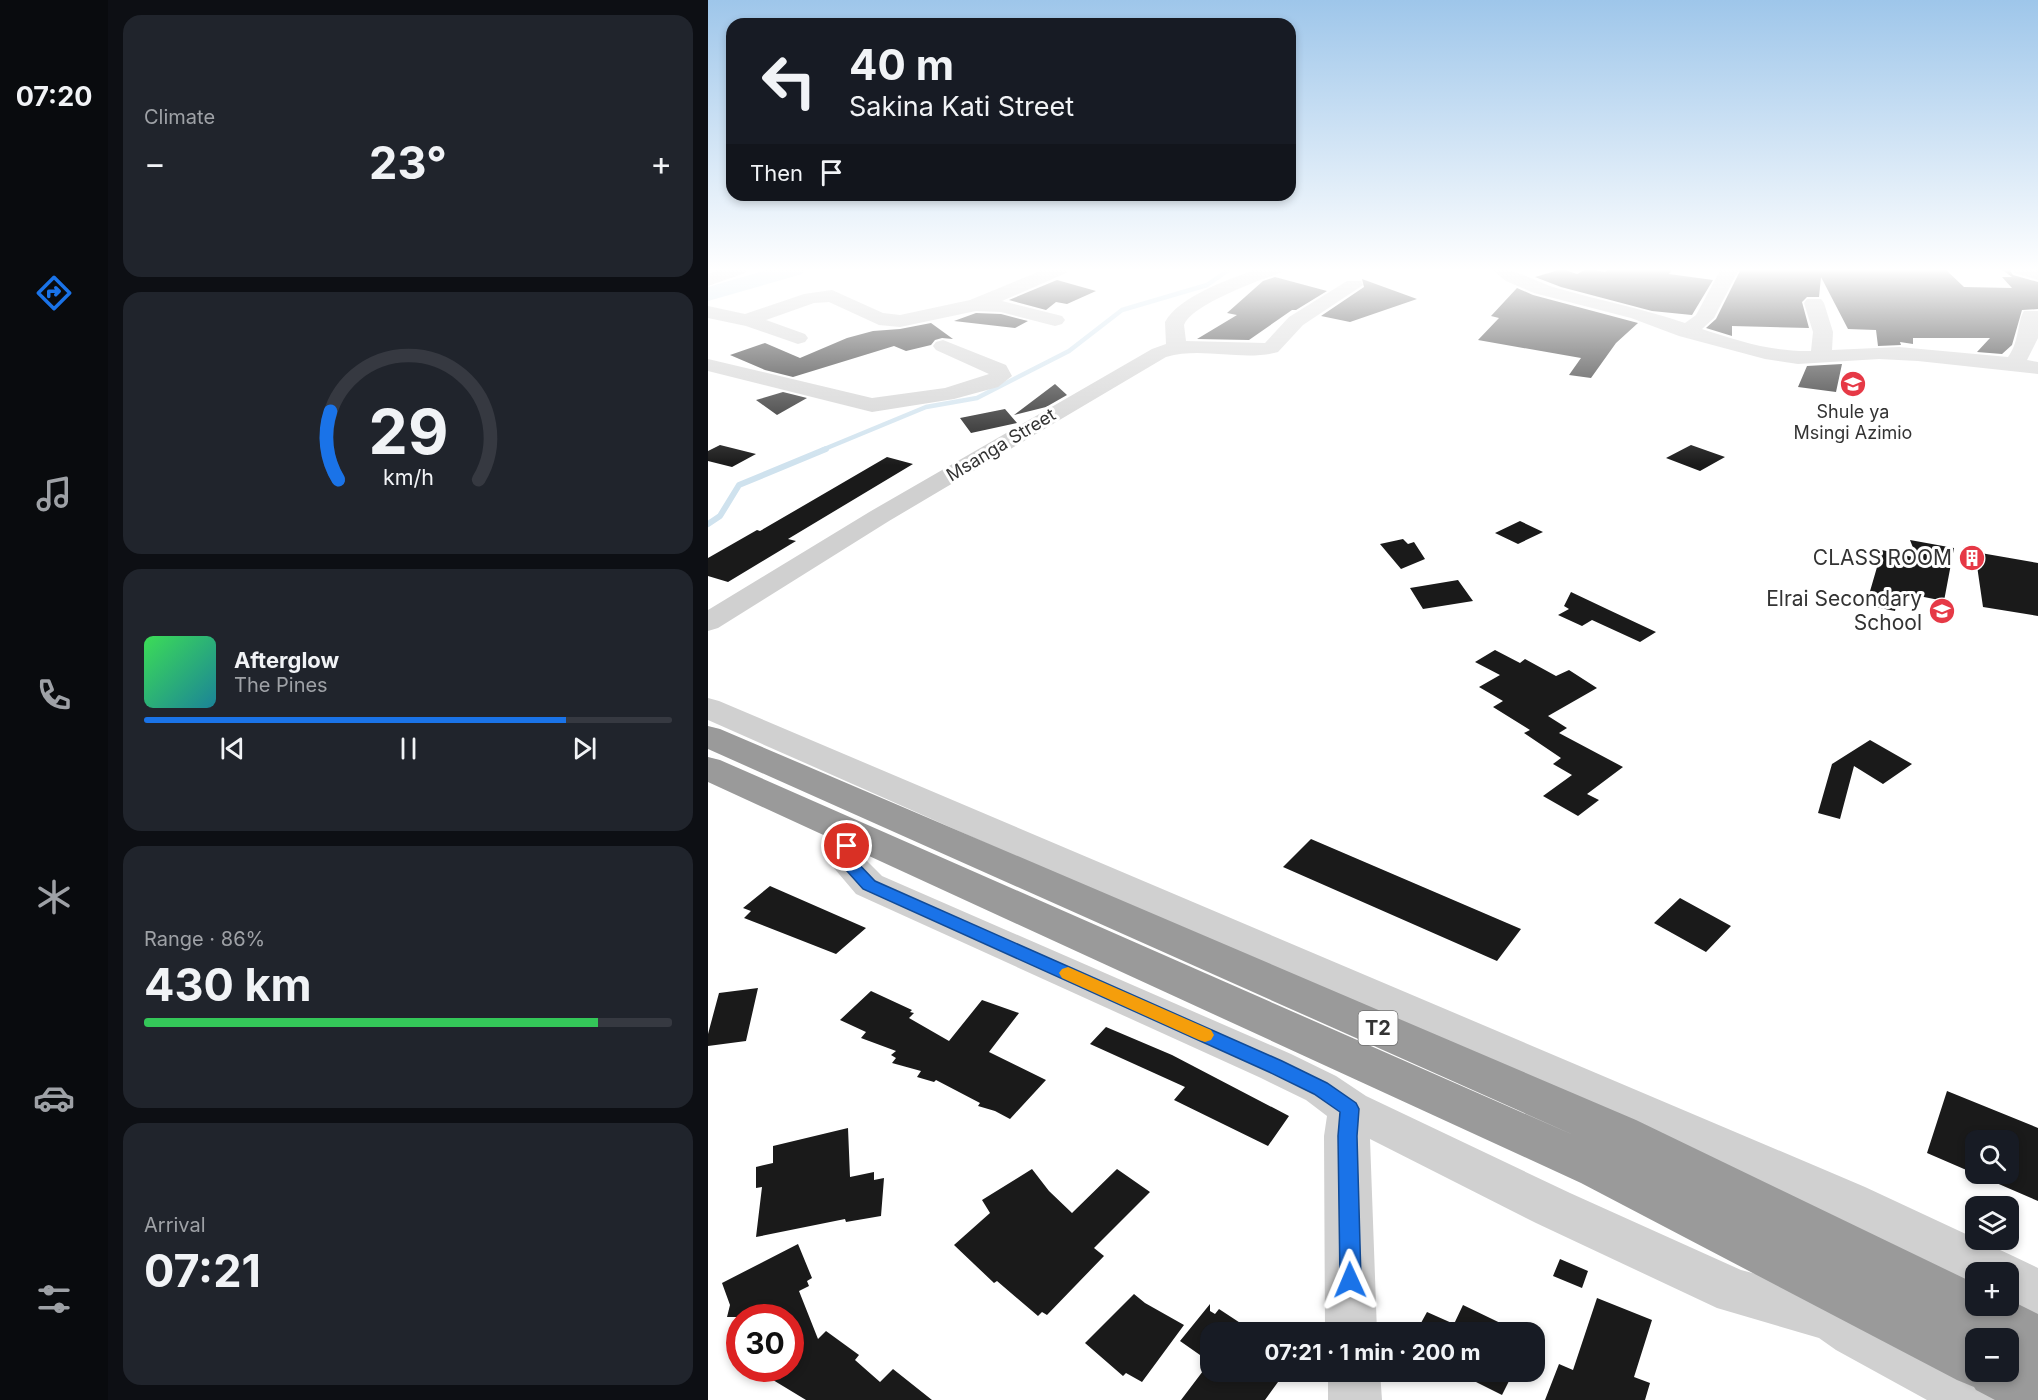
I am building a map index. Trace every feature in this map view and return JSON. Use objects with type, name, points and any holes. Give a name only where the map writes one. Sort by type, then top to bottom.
[{"type":"highway","name":"T2","points":[[708,736],[1619,1134],[2038,1341]]},
{"type":"highway","name":"T2","points":[[708,768],[1598,1168],[1965,1355]]},
{"type":"highway","points":[[2016,1382],[2038,1393]]},
{"type":"street","points":[[788,334],[798,338]]},
{"type":"street","points":[[1175,334],[1177,347],[1257,350],[1271,348],[1285,334]]},
{"type":"street","points":[[1695,334],[1756,351],[1792,357],[1894,354],[2038,368]]},
{"type":"street","points":[[1821,356],[1823,334]]},
{"type":"street","points":[[2013,364],[2022,352],[2030,334]]},
{"type":"street","points":[[708,365],[844,399],[878,405],[972,388],[994,381],[1001,375],[998,370],[944,346]]},
{"type":"street","name":"Msanga Street","points":[[708,621],[1065,407],[1160,353],[1177,347]]},
{"type":"street","points":[[708,708],[1762,1164],[1974,1262]]},
{"type":"street","points":[[847,831],[846,861],[869,885],[1275,1066],[1321,1088],[1350,1109],[1553,1208],[1735,1292],[1830,1317]]},
{"type":"street","points":[[1350,1109],[1347,1136],[1352,1322]]},
{"type":"street","points":[[1765,1254],[1810,1302],[1830,1317],[1854,1333],[1980,1400]]},
{"type":"street","points":[[2019,1283],[2038,1292]]},
{"type":"street","points":[[1354,1382],[1355,1400]]},
{"type":"building","points":[[861,334],[947,334],[953,339],[942,338],[935,340],[931,345],[906,351],[894,346],[793,377],[765,370],[730,355],[765,343],[800,358]]},
{"type":"building","points":[[1205,334],[1257,334],[1249,340],[1197,339]]},
{"type":"building","points":[[1483,334],[1626,334],[1616,343],[1591,378],[1569,375],[1581,358],[1478,340]]},
{"type":"building","points":[[1877,334],[2015,334],[2012,345],[2002,354],[1977,352],[1990,338],[1913,338],[1913,344],[1900,342],[1901,345],[1878,346]]},
{"type":"building","points":[[1842,364],[1836,392],[1798,387],[1807,366]]},
{"type":"building","points":[[1055,384],[1067,395],[1046,407],[1014,415]]},
{"type":"building","points":[[783,392],[807,398],[777,415],[756,400]]},
{"type":"building","points":[[1005,409],[1017,423],[971,433],[960,418]]},
{"type":"building","points":[[720,445],[756,454],[732,467],[708,461],[708,451]]},
{"type":"building","points":[[1691,445],[1725,457],[1700,471],[1666,458]]},
{"type":"building","points":[[887,457],[913,464],[788,539],[796,541],[728,582],[708,576],[708,558],[757,530],[760,531]]},
{"type":"building","points":[[1520,521],[1543,532],[1518,544],[1495,533]]},
{"type":"building","points":[[1403,539],[1408,544],[1414,542],[1425,559],[1401,569],[1380,544]]},
{"type":"building","points":[[1910,540],[1954,548],[1944,601],[1899,592],[1895,611],[1866,605],[1882,550],[1917,558]]},
{"type":"building","points":[[1975,552],[2038,563],[2038,616],[1983,607]]},
{"type":"building","points":[[1458,580],[1473,601],[1423,609],[1410,588]]},
{"type":"building","points":[[1571,592],[1656,632],[1640,642],[1592,620],[1582,626],[1558,615],[1569,609],[1564,606]]},
{"type":"building","points":[[1495,650],[1520,663],[1525,659],[1556,676],[1569,670],[1597,688],[1548,716],[1567,728],[1559,733],[1623,767],[1587,794],[1599,800],[1578,816],[1543,796],[1572,775],[1553,764],[1561,758],[1524,733],[1530,730],[1493,707],[1503,701],[1479,687],[1500,675],[1475,662]]},
{"type":"building","points":[[1870,740],[1912,764],[1883,784],[1854,766],[1840,819],[1818,813],[1832,764]]},
{"type":"building","points":[[1311,839],[1521,929],[1497,961],[1283,867]]},
{"type":"building","points":[[770,886],[866,928],[836,954],[744,918],[751,911],[743,908]]},
{"type":"building","points":[[1680,898],[1731,926],[1706,952],[1654,923]]},
{"type":"building","points":[[758,988],[746,1041],[708,1046],[708,1034],[719,993]]},
{"type":"building","points":[[871,991],[912,1010],[910,1012],[914,1013],[909,1018],[949,1041],[982,1000],[1019,1013],[989,1052],[1046,1080],[1010,1119],[978,1106],[980,1103],[936,1080],[934,1082],[917,1077],[921,1071],[892,1063],[896,1058],[891,1055],[896,1051],[861,1038],[866,1032],[840,1020]]},
{"type":"building","points":[[1106,1027],[1172,1055],[1289,1116],[1268,1146],[1174,1100],[1185,1087],[1090,1044]]},
{"type":"building","points":[[1947,1091],[2038,1128],[2038,1201],[1999,1184],[2019,1184],[2019,1130],[1965,1130],[1965,1169],[1927,1153]]},
{"type":"building","points":[[848,1128],[850,1177],[874,1172],[874,1180],[884,1178],[881,1216],[846,1222],[845,1219],[756,1237],[762,1187],[756,1188],[756,1167],[773,1163],[773,1146]]},
{"type":"building","points":[[1032,1169],[1049,1191],[1072,1213],[1117,1169],[1150,1192],[1094,1248],[1104,1256],[1047,1315],[1042,1312],[1038,1316],[997,1281],[994,1283],[954,1245],[990,1213],[982,1200]]},
{"type":"building","points":[[798,1244],[812,1278],[807,1281],[809,1286],[799,1291],[818,1339],[826,1331],[859,1355],[855,1360],[880,1382],[893,1369],[932,1400],[806,1400],[776,1382],[804,1382],[804,1304],[730,1304],[722,1283]]},
{"type":"building","points":[[1560,1259],[1588,1271],[1582,1288],[1553,1276]]},
{"type":"building","points":[[1134,1294],[1145,1303],[1184,1325],[1142,1382],[1126,1373],[1123,1376],[1085,1343]]},
{"type":"building","points":[[1597,1298],[1652,1320],[1634,1377],[1650,1383],[1645,1400],[1545,1400],[1559,1364],[1573,1370]]},
{"type":"building","points":[[1210,1304],[1210,1311],[1215,1314],[1219,1309],[1239,1322],[1200,1322],[1200,1355],[1180,1341]]},
{"type":"building","points":[[1463,1305],[1498,1322],[1455,1322]]},
{"type":"building","points":[[1427,1312],[1450,1322],[1422,1322]]},
{"type":"building","points":[[1200,1375],[1200,1382],[1278,1382],[1265,1400],[1181,1400]]},
{"type":"building","points":[[1476,1382],[1508,1382],[1502,1395]]},
{"type":"waterway","points":[[822,450],[926,407],[977,398],[1069,351],[1091,334]]},
{"type":"waterway","points":[[708,524],[720,516],[739,485],[826,449]]},
{"type":"slow traffic","points":[[1068,973],[1205,1035]]},
{"type":"place","name":"Shule ya Msingi Azimio","points":[[1853,384]]},
{"type":"place","name":"CLASS ROOM","points":[[1972,558]]},
{"type":"place","name":"Elrai Secondary School","points":[[1942,611]]},
{"type":"route","points":[[847,846],[846,861],[869,885],[1275,1066],[1321,1088],[1350,1109],[1347,1136],[1350,1280]]}]
